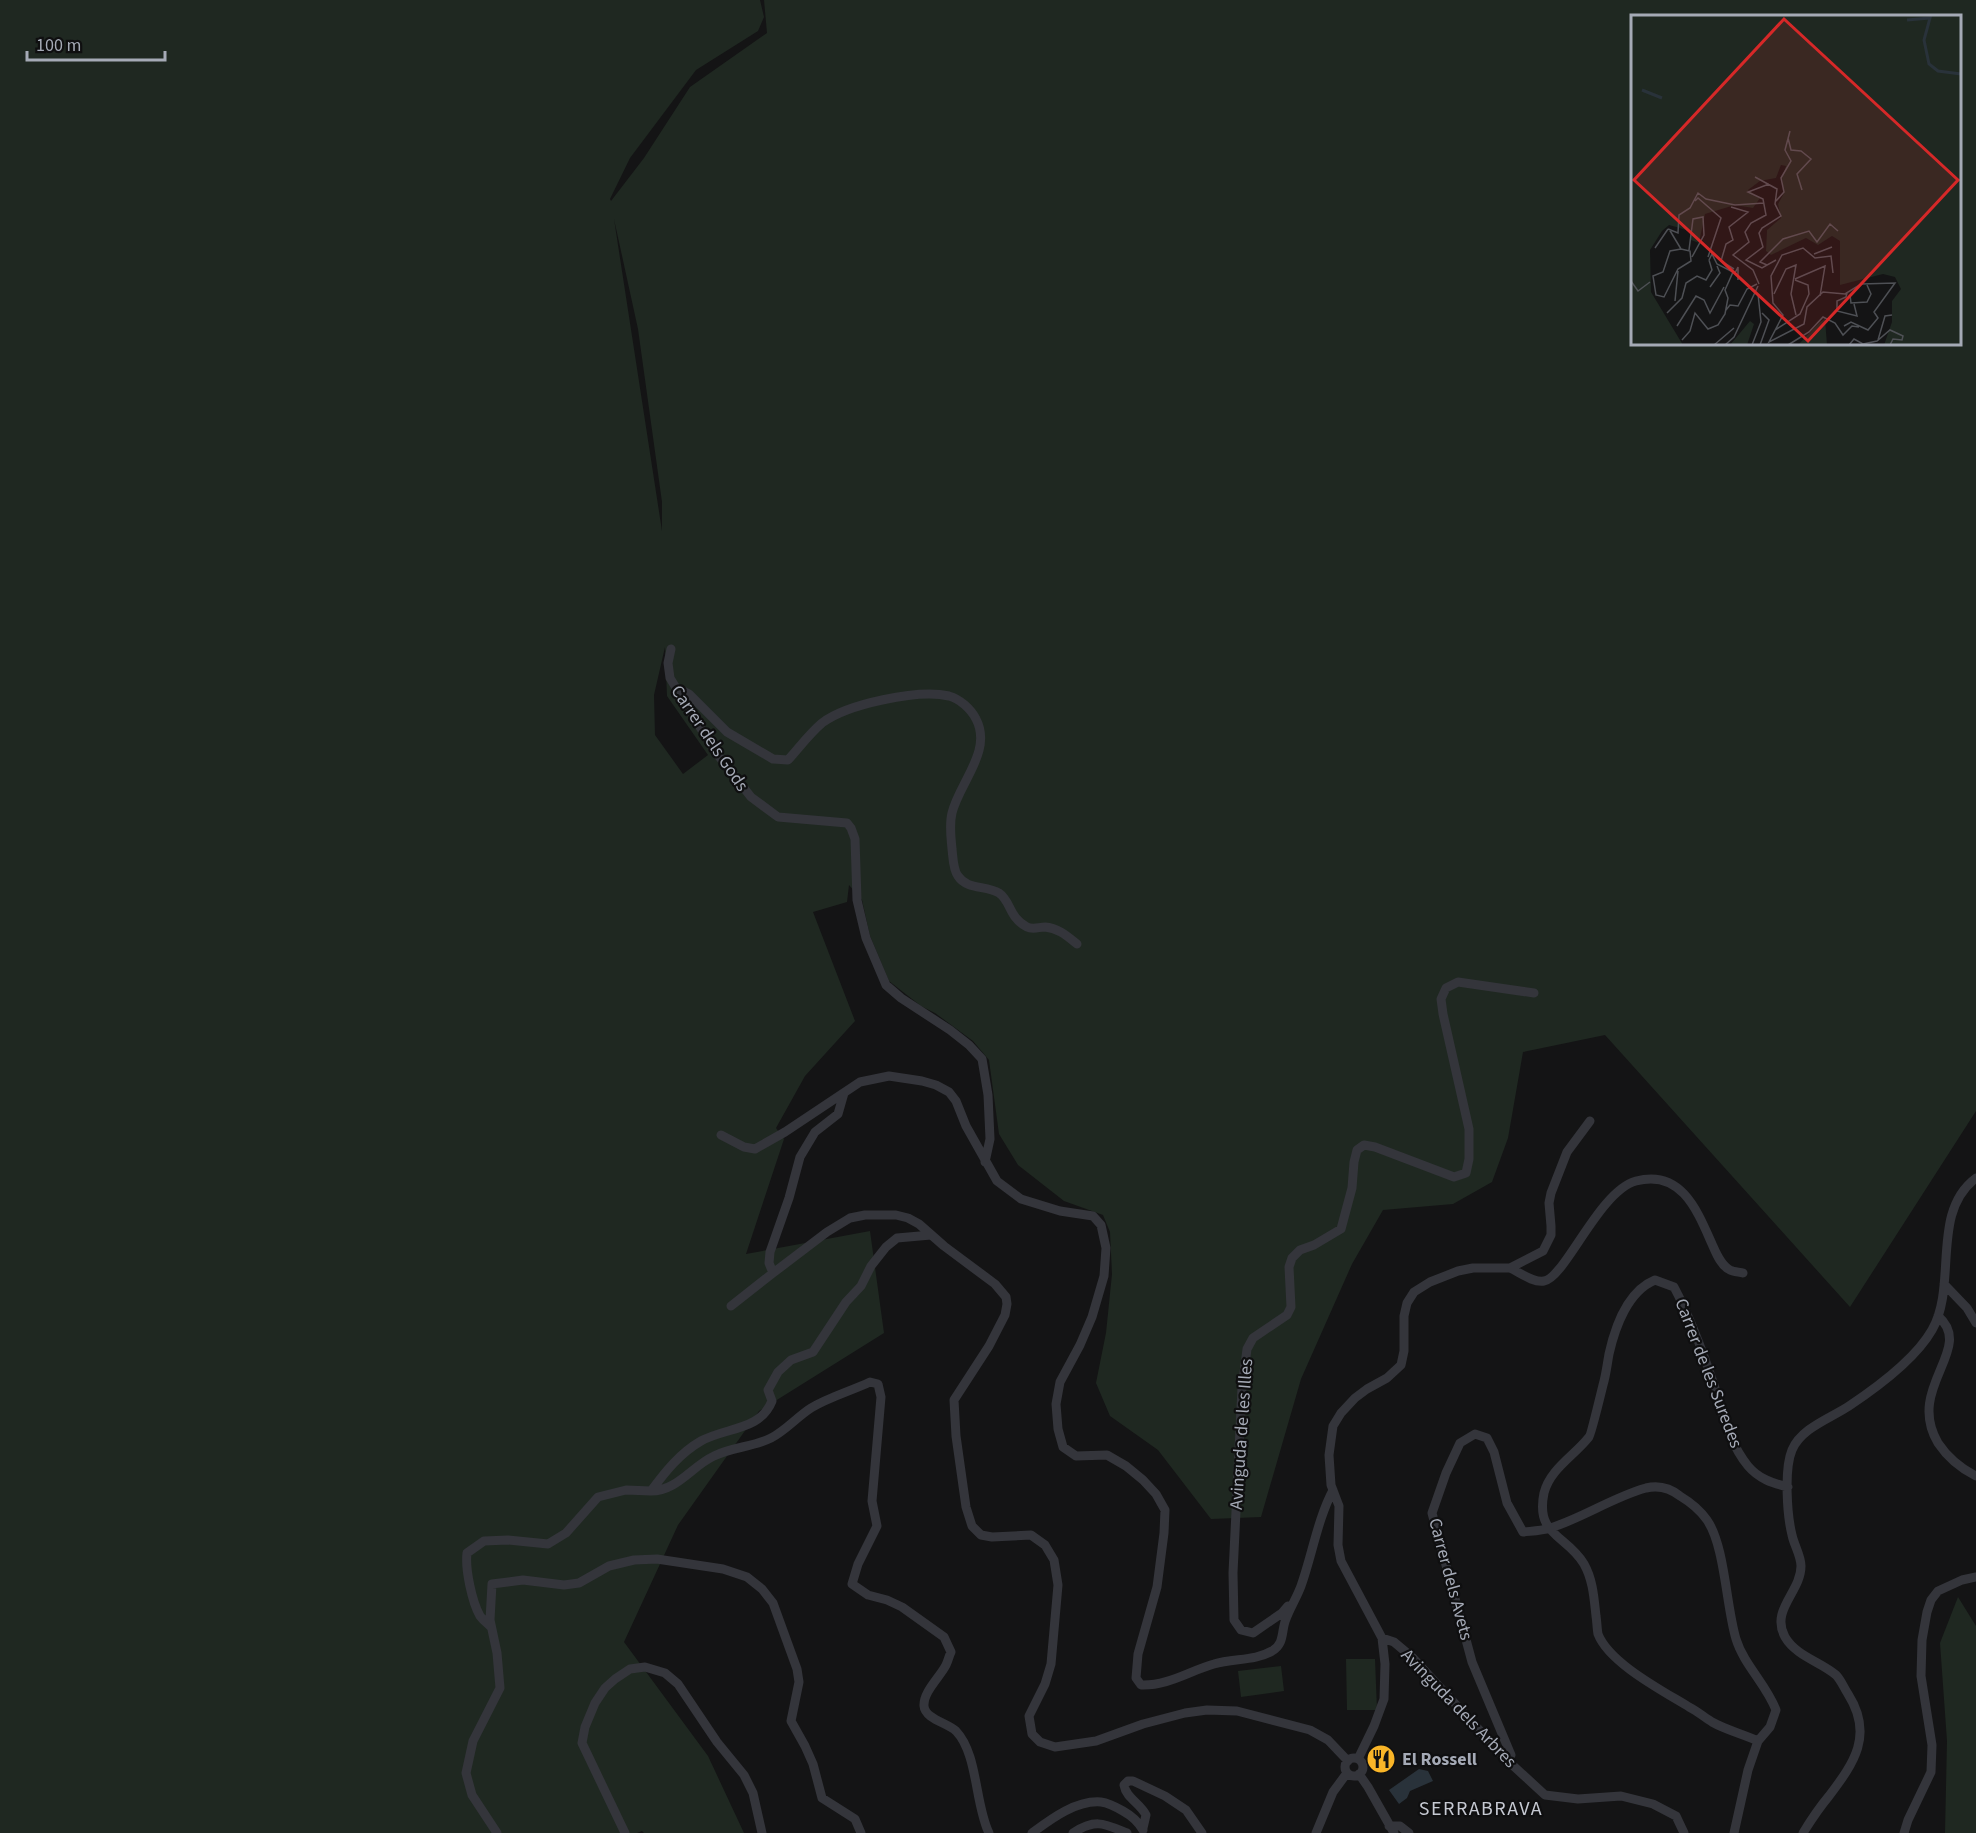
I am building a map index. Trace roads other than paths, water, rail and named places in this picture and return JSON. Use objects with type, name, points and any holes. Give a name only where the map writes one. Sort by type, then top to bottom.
[{"type":"street","name":"Carrer dels Gods","points":[[671,649],[668,663],[670,678],[714,750],[751,797],[778,817],[847,823],[851,828],[855,839],[857,900],[866,938],[886,985],[901,998],[950,1030],[982,1059],[988,1095],[990,1139],[985,1161]]},
{"type":"street","points":[[677,688],[689,694],[727,732],[773,759],[788,760],[822,723],[838,713],[855,707],[914,694],[950,696],[964,703],[976,718],[981,733],[979,751],[952,812],[950,830],[952,857],[957,876],[968,885],[988,888],[1001,894],[1017,920],[1030,928],[1046,927],[1059,930],[1077,944]]},
{"type":"street","name":"Avinguda de les Illes","points":[[1296,1597],[1282,1613],[1253,1633],[1241,1630],[1234,1620],[1236,1484],[1242,1388],[1247,1349],[1253,1338],[1287,1315],[1291,1306],[1289,1267],[1292,1258],[1300,1250],[1314,1245],[1341,1229],[1352,1188],[1357,1150],[1364,1144],[1375,1146],[1454,1177],[1466,1173],[1469,1160],[1468,1129],[1443,1014],[1441,999],[1446,988],[1458,982],[1534,993]]},
{"type":"street","points":[[722,1135],[744,1147],[755,1149],[785,1132],[860,1082],[882,1077],[936,1085],[949,1092],[956,1101],[966,1126],[997,1181],[1021,1199],[1060,1211],[1093,1216],[1101,1225],[1106,1248],[1104,1276],[1088,1326],[1060,1382],[1056,1404],[1058,1429],[1064,1447],[1076,1455],[1107,1455],[1126,1466],[1143,1479],[1156,1494],[1165,1510],[1157,1587],[1138,1654],[1136,1677],[1140,1685],[1155,1686],[1170,1682],[1215,1664],[1256,1657],[1278,1647],[1284,1635],[1284,1621],[1296,1597],[1315,1544],[1326,1503],[1333,1491]]},
{"type":"street","points":[[773,1273],[769,1263],[770,1252],[789,1198],[800,1157],[815,1132],[838,1114],[844,1094]]},
{"type":"street","name":"Avinguda dels Arbres","points":[[1590,1121],[1567,1152],[1551,1193],[1549,1203],[1551,1226],[1543,1251],[1510,1268],[1473,1268],[1458,1271],[1430,1282],[1414,1292],[1407,1303],[1404,1316],[1404,1351],[1401,1365],[1387,1378],[1355,1398],[1333,1426],[1329,1455],[1331,1485],[1339,1506],[1338,1545],[1341,1561],[1382,1638],[1394,1642],[1413,1658],[1507,1760],[1545,1795],[1578,1798],[1621,1796],[1653,1804],[1676,1816],[1684,1833]]},
{"type":"street","points":[[1510,1268],[1536,1280],[1545,1281],[1555,1276],[1582,1234],[1618,1191],[1634,1181],[1658,1178],[1673,1184],[1688,1196],[1718,1258],[1730,1270],[1743,1273]]},
{"type":"street","points":[[1803,1833],[1853,1762],[1858,1748],[1860,1726],[1854,1704],[1836,1676],[1794,1647],[1786,1639],[1781,1627],[1780,1619],[1800,1574],[1801,1564],[1792,1536],[1789,1514],[1790,1458],[1793,1448],[1802,1436],[1850,1406],[1894,1371],[1916,1351],[1931,1332],[1938,1316],[1944,1284],[1951,1212],[1960,1196],[1976,1178]]},
{"type":"street","points":[[731,1306],[827,1232],[850,1218],[866,1215],[908,1218],[919,1224],[931,1236],[995,1284],[1006,1297],[1005,1316],[954,1400],[956,1436],[966,1507],[972,1526],[981,1535],[992,1537],[1031,1535],[1045,1545],[1053,1560],[1058,1585],[1051,1664],[1045,1684],[1029,1716],[1032,1734],[1040,1743],[1055,1747],[1096,1741],[1143,1724],[1185,1713],[1207,1710],[1237,1711],[1310,1730],[1328,1740],[1353,1760],[1363,1765],[1359,1774],[1353,1776],[1347,1773],[1345,1765],[1353,1760],[1378,1719],[1384,1699],[1385,1664],[1382,1638]]},
{"type":"street","points":[[651,1491],[673,1464],[695,1445],[722,1432],[757,1420],[767,1412],[772,1401],[768,1390],[778,1372],[791,1360],[813,1352],[886,1247],[897,1238],[931,1236]]},
{"type":"street","name":"Carrer de les Suredes","points":[[1548,1529],[1544,1518],[1545,1491],[1554,1473],[1591,1435],[1609,1354],[1618,1327],[1634,1295],[1644,1285],[1655,1280],[1674,1287],[1681,1300],[1735,1447],[1750,1467],[1767,1482],[1788,1487]]},
{"type":"street","points":[[1944,1284],[1967,1308],[1976,1323]]},
{"type":"street","points":[[1938,1316],[1953,1323],[1960,1332]]},
{"type":"street","points":[[1952,1370],[1934,1399],[1930,1420],[1934,1435],[1943,1451],[1953,1462],[1976,1476]]},
{"type":"street","points":[[491,1627],[481,1618],[475,1604],[466,1564],[467,1553],[484,1540],[508,1540],[548,1545],[566,1533],[598,1497],[626,1490],[661,1491],[679,1482],[712,1456],[774,1437],[813,1407],[870,1382],[878,1384],[881,1398],[872,1501],[877,1526],[858,1564],[852,1584],[868,1595],[902,1607],[944,1636],[951,1652],[946,1665],[926,1696],[924,1706],[927,1712],[956,1731],[963,1743],[972,1764],[989,1833]]},
{"type":"street","name":"Carrer dels Avets","points":[[1507,1760],[1511,1755],[1472,1662],[1432,1513],[1446,1473],[1460,1443],[1475,1434],[1487,1438],[1494,1452],[1507,1503],[1523,1532],[1548,1529]]},
{"type":"street","points":[[1734,1833],[1748,1770],[1758,1741],[1770,1727],[1776,1710],[1770,1694],[1743,1654],[1737,1640],[1714,1533],[1707,1520],[1693,1504],[1661,1486],[1647,1488],[1548,1529],[1579,1555],[1588,1570],[1593,1590],[1598,1633],[1604,1645],[1647,1683],[1712,1722],[1758,1741]]},
{"type":"street","points":[[497,1833],[472,1795],[466,1773],[472,1741],[500,1688],[498,1653],[491,1627],[489,1604],[492,1584],[523,1580],[564,1585],[579,1583],[609,1566],[634,1560],[657,1559],[723,1569],[747,1577],[762,1589],[773,1603],[790,1647],[799,1682],[791,1721],[809,1755],[822,1798],[855,1819],[861,1833]]},
{"type":"street","points":[[1904,1833],[1931,1772],[1932,1745],[1921,1676],[1922,1640],[1927,1612],[1931,1600],[1938,1592],[1962,1580],[1976,1577]]},
{"type":"street","points":[[626,1833],[582,1743],[588,1719],[605,1688],[615,1678],[630,1669],[645,1667],[665,1673],[678,1684],[717,1742],[744,1775],[753,1793],[762,1833]]},
{"type":"street","points":[[1316,1833],[1333,1792],[1347,1773]]},
{"type":"street","points":[[1359,1774],[1391,1829],[1400,1826],[1409,1833]]},
{"type":"street","points":[[1143,1831],[1146,1815],[1143,1808],[1125,1792],[1124,1785],[1128,1781],[1165,1796],[1186,1809],[1202,1833]]},
{"type":"street","points":[[1032,1833],[1063,1812],[1090,1802],[1110,1804],[1134,1817],[1143,1831]]},
{"type":"street","points":[[1073,1833],[1101,1822],[1127,1833]]},
{"type":"place","name":"El Rossell","points":[[1381,1759]]},
{"type":"district","name":"SERRABRAVA","points":[[1481,1808]]}]
